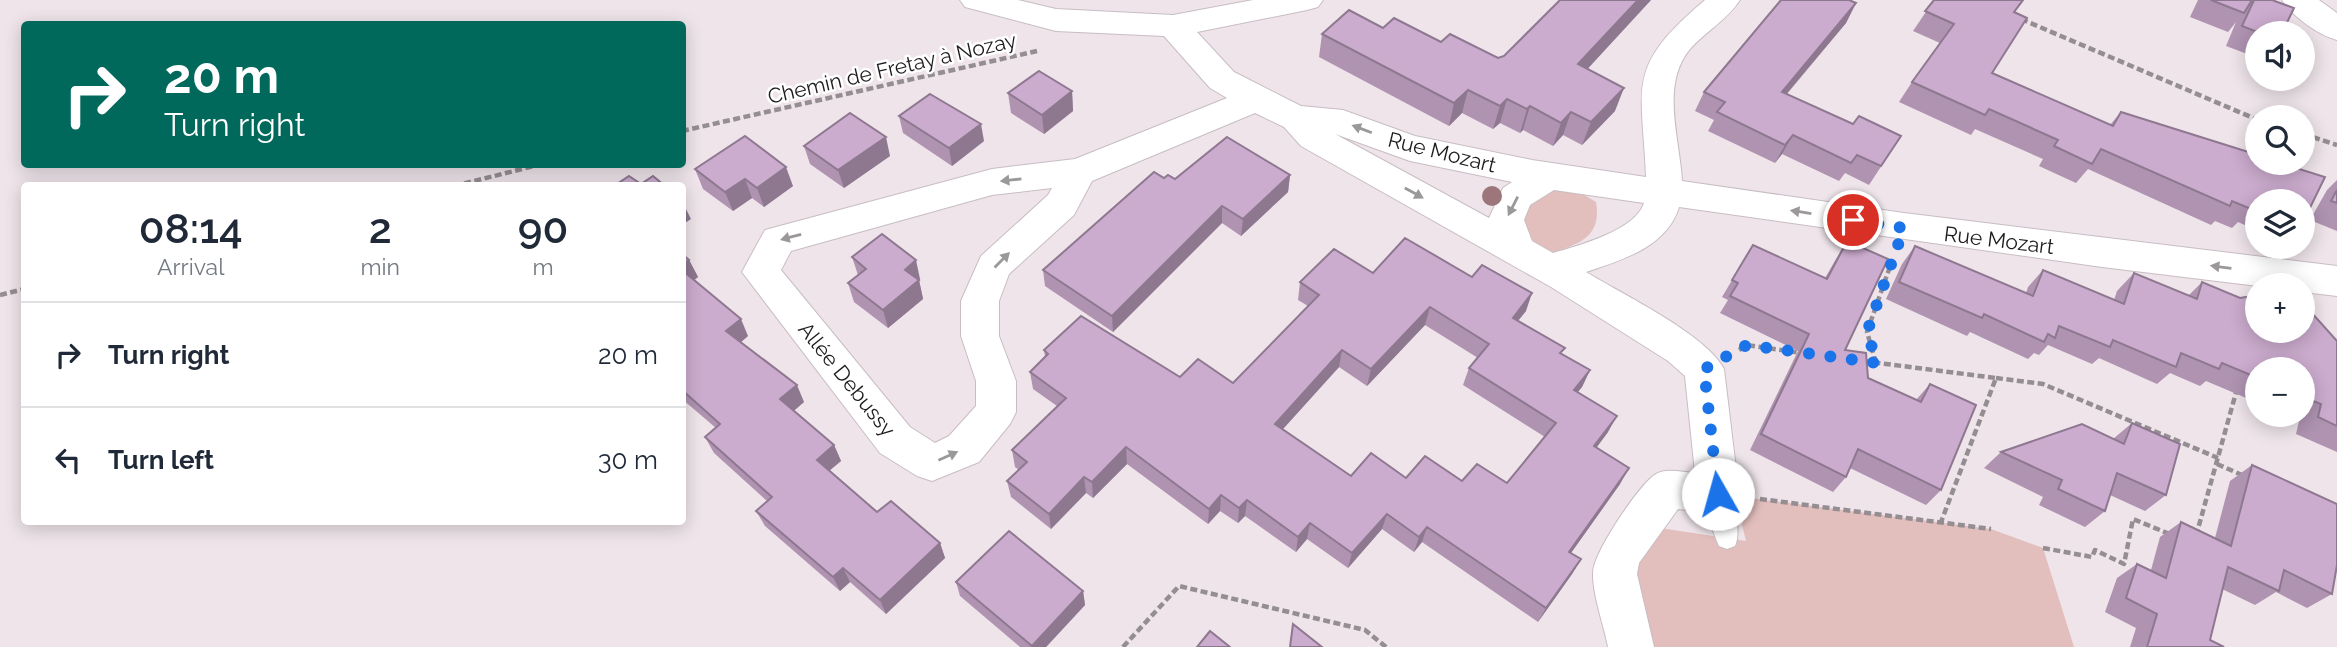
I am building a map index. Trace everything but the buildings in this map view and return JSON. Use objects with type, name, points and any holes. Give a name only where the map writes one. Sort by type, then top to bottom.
[{"type":"street","points":[[976,0],[1056,20],[1173,26],[1307,0]]},
{"type":"street","points":[[1549,269],[1585,260],[1636,234],[1656,219],[1663,193],[1656,102],[1662,69],[1682,39],[1724,0]]},
{"type":"street","points":[[2298,0],[2337,29]]},
{"type":"street","name":"Rue Mozart","points":[[1173,26],[1222,80],[1256,99],[1296,118],[1343,122],[1410,148],[1548,176],[1904,228],[2337,281]]},
{"type":"street","name":"Allée Debussy","points":[[1079,172],[1061,205],[994,266],[980,301],[980,336],[996,381],[996,412],[964,449],[932,463],[895,440],[761,272],[778,240],[992,182],[1079,172],[1256,99]]},
{"type":"street","name":"Rue Mozart","points":[[1296,118],[1313,137],[1549,269],[1682,350],[1704,369]]},
{"type":"street","name":"Rue Mozart","points":[[1516,250],[1506,220],[1516,197],[1548,176]]},
{"type":"street","name":"Rue Mozart","points":[[1585,260],[1620,215],[1613,198],[1587,182]]},
{"type":"street","points":[[1631,647],[1615,574],[1618,556],[1668,489],[1718,494],[1704,369]]},
{"type":"lane","points":[[1718,494],[1727,538]]},
{"type":"path","points":[[2013,16],[2245,114]]},
{"type":"path","name":"Chemin de Fretay à Nozay","points":[[686,130],[1050,48],[1105,23]]},
{"type":"path","points":[[2315,138],[2337,145]]},
{"type":"path","points":[[470,182],[526,168]]},
{"type":"path","points":[[1877,363],[1867,332],[1904,228]]},
{"type":"path","points":[[0,295],[21,290]]},
{"type":"path","points":[[1704,369],[1747,345],[1812,354]]},
{"type":"path","points":[[1851,359],[2043,384],[2218,461],[2253,480]]},
{"type":"path","points":[[1941,522],[1996,378]]},
{"type":"path","points":[[2193,545],[2240,379]]},
{"type":"path","points":[[1718,494],[1991,529]]},
{"type":"path","points":[[2043,548],[2092,557],[2095,550],[2124,564],[2133,519],[2181,540]]},
{"type":"path","points":[[1123,647],[1179,586],[1365,630],[1386,647]]},
{"type":"shaded area","points":[[1565,189],[1581,193],[1596,202],[1597,214],[1592,231],[1586,237],[1551,253],[1524,239],[1523,213],[1543,191]]},
{"type":"shaded area","points":[[1735,496],[1991,529],[2043,548],[2074,647],[1631,647],[1640,525],[1746,541]]},
{"type":"route","points":[[1718,494],[1704,369],[1747,345],[1877,363],[1867,332],[1904,228],[1853,220]]}]
